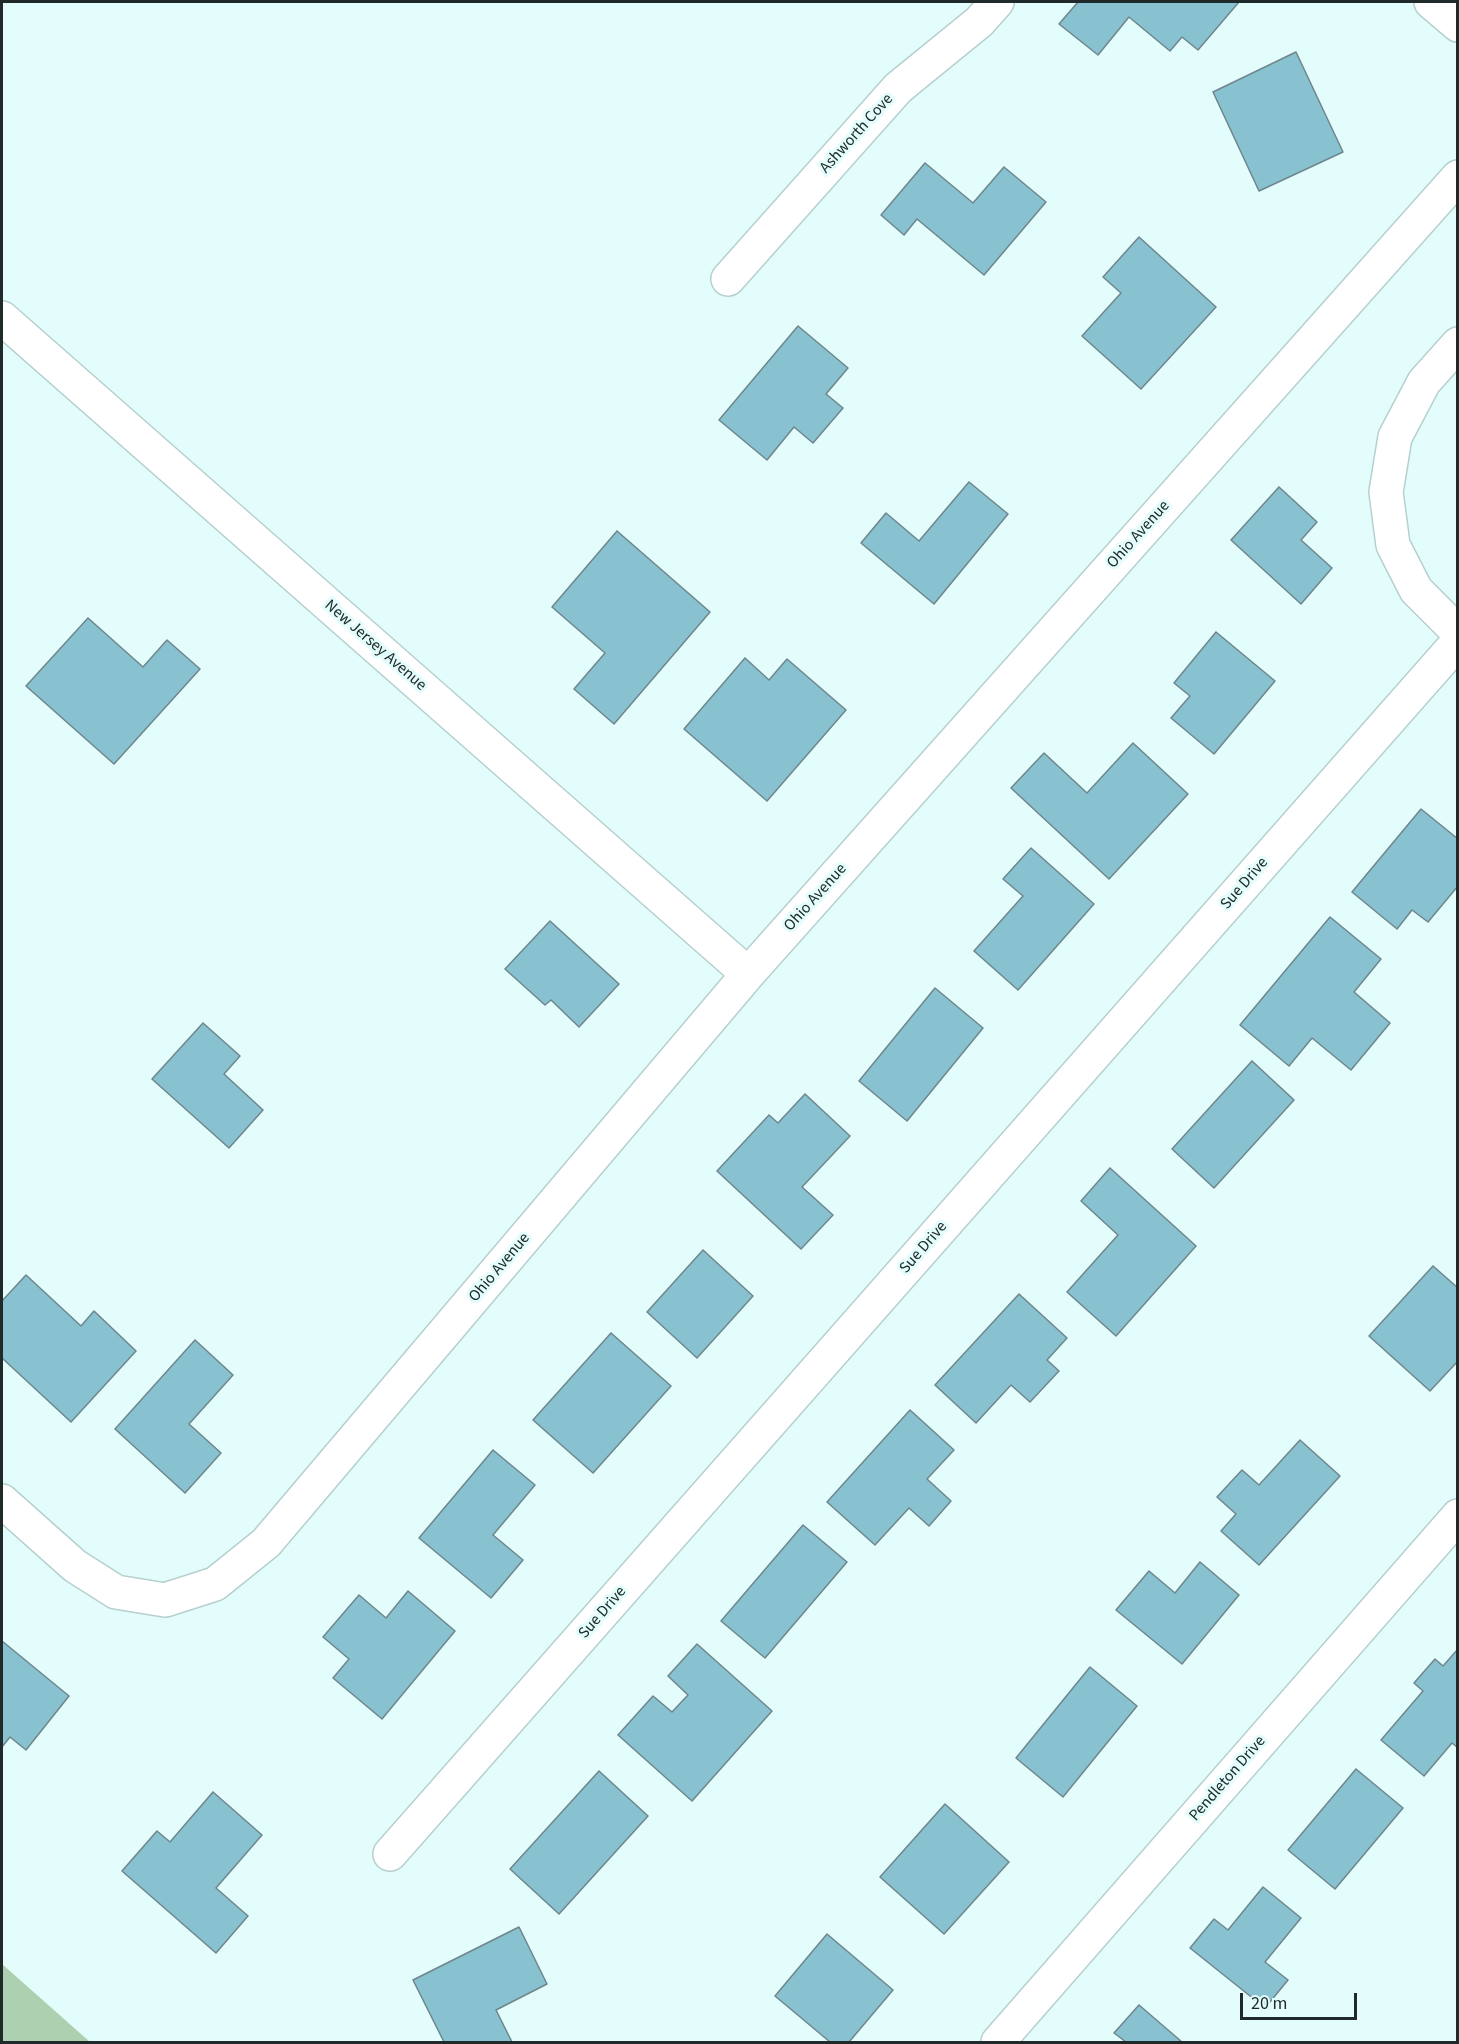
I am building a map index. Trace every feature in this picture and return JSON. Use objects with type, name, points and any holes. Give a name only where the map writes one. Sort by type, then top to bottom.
[{"type":"street","name":"Ashworth Cove","points":[[728,279],[898,88],[979,22],[997,2]]},
{"type":"street","points":[[1431,2],[1458,25]]},
{"type":"street","name":"Ohio Avenue","points":[[2,1501],[75,1566],[116,1592],[165,1600],[215,1584],[266,1543],[748,974],[1458,177]]},
{"type":"street","name":"New Jersey Avenue","points":[[2,318],[748,974]]},
{"type":"street","points":[[1458,344],[1424,382],[1395,437],[1386,492],[1393,545],[1416,590],[1458,632]]},
{"type":"street","name":"Sue Drive","points":[[390,1854],[1458,642]]},
{"type":"street","name":"Pendleton Drive","points":[[998,2043],[1458,1516]]},
{"type":"green space","points":[[2,1964],[90,2042],[2,2042]]},
{"type":"building","points":[[1078,2],[1239,2],[1198,50],[1182,37],[1170,51],[1129,17],[1098,55],[1059,24]]},
{"type":"building","points":[[1296,52],[1343,152],[1259,191],[1213,92]]},
{"type":"building","points":[[925,163],[973,203],[1004,167],[1046,202],[984,275],[917,219],[904,235],[881,215]]},
{"type":"building","points":[[1139,237],[1216,307],[1141,389],[1082,336],[1121,293],[1103,277]]},
{"type":"building","points":[[798,326],[848,368],[826,394],[843,408],[813,443],[794,427],[767,460],[719,420]]},
{"type":"building","points":[[969,482],[1008,514],[934,604],[861,543],[886,513],[919,541]]},
{"type":"building","points":[[1279,487],[1317,522],[1301,540],[1332,568],[1301,604],[1231,540]]},
{"type":"building","points":[[617,531],[710,612],[614,724],[574,689],[605,653],[552,607]]},
{"type":"building","points":[[88,618],[143,667],[167,640],[200,669],[114,764],[26,686]]},
{"type":"building","points":[[1216,632],[1275,681],[1214,754],[1171,718],[1190,696],[1174,683]]},
{"type":"building","points":[[745,658],[769,680],[787,659],[846,710],[767,801],[684,729]]},
{"type":"building","points":[[1133,743],[1188,794],[1109,879],[1011,788],[1044,753],[1087,793]]},
{"type":"building","points":[[1421,809],[1458,839],[1458,886],[1428,922],[1412,910],[1397,929],[1352,892]]},
{"type":"building","points":[[1031,848],[1094,904],[1018,990],[974,951],[1023,896],[1003,879]]},
{"type":"building","points":[[1330,917],[1381,959],[1354,992],[1390,1023],[1351,1070],[1312,1038],[1289,1066],[1240,1025]]},
{"type":"building","points":[[550,921],[619,984],[579,1027],[551,1000],[545,1005],[505,969]]},
{"type":"building","points":[[935,988],[983,1028],[907,1121],[859,1081]]},
{"type":"building","points":[[203,1023],[240,1056],[224,1074],[263,1110],[229,1148],[152,1079]]},
{"type":"building","points":[[1252,1061],[1294,1100],[1214,1188],[1172,1149]]},
{"type":"building","points":[[805,1094],[850,1136],[802,1187],[833,1215],[801,1249],[717,1171],[769,1115],[778,1123]]},
{"type":"building","points":[[1110,1168],[1196,1246],[1116,1336],[1067,1292],[1118,1235],[1081,1201]]},
{"type":"building","points":[[703,1250],[753,1296],[697,1358],[647,1312]]},
{"type":"building","points":[[1433,1266],[1458,1288],[1458,1361],[1430,1391],[1369,1336]]},
{"type":"building","points":[[26,1275],[81,1326],[94,1311],[136,1351],[71,1422],[2,1358],[2,1301]]},
{"type":"building","points":[[1019,1294],[1067,1338],[1047,1360],[1059,1371],[1030,1402],[1011,1385],[976,1423],[935,1385]]},
{"type":"building","points":[[611,1333],[671,1386],[593,1473],[533,1420]]},
{"type":"building","points":[[195,1340],[233,1375],[189,1424],[221,1453],[185,1493],[115,1429]]},
{"type":"building","points":[[910,1410],[954,1450],[927,1479],[951,1501],[929,1526],[909,1508],[875,1545],[827,1502]]},
{"type":"building","points":[[1300,1440],[1340,1476],[1259,1565],[1221,1531],[1236,1514],[1217,1497],[1242,1470],[1259,1485]]},
{"type":"building","points":[[493,1450],[535,1485],[493,1535],[523,1560],[491,1598],[419,1538]]},
{"type":"building","points":[[803,1525],[847,1562],[765,1658],[721,1621]]},
{"type":"building","points":[[1200,1562],[1239,1595],[1182,1664],[1116,1610],[1149,1571],[1175,1593]]},
{"type":"building","points":[[408,1591],[455,1631],[382,1719],[333,1678],[349,1659],[323,1637],[359,1595],[386,1618]]},
{"type":"building","points":[[2,1641],[69,1696],[26,1750],[10,1737],[2,1747]]},
{"type":"building","points":[[697,1644],[772,1711],[692,1801],[618,1735],[653,1696],[672,1712],[688,1695],[668,1676]]},
{"type":"building","points":[[1458,1649],[1458,1748],[1452,1743],[1424,1776],[1381,1740],[1423,1691],[1414,1683],[1435,1659],[1443,1666]]},
{"type":"building","points":[[1090,1667],[1137,1706],[1063,1797],[1016,1758]]},
{"type":"building","points":[[1356,1769],[1403,1808],[1335,1889],[1288,1850]]},
{"type":"building","points":[[599,1771],[648,1816],[559,1914],[510,1869]]},
{"type":"building","points":[[213,1792],[262,1835],[216,1888],[248,1916],[216,1953],[122,1871],[157,1831],[170,1842]]},
{"type":"building","points":[[945,1804],[1009,1862],[944,1934],[880,1877]]},
{"type":"building","points":[[1263,1887],[1301,1918],[1265,1962],[1288,1980],[1265,2008],[1190,1948],[1214,1919],[1228,1930]]},
{"type":"building","points":[[519,1927],[547,1984],[496,2010],[512,2042],[444,2042],[413,1980]]},
{"type":"building","points":[[827,1934],[893,1990],[849,2042],[830,2042],[775,1996]]},
{"type":"building","points":[[1139,2005],[1182,2042],[1126,2042],[1114,2033]]}]
